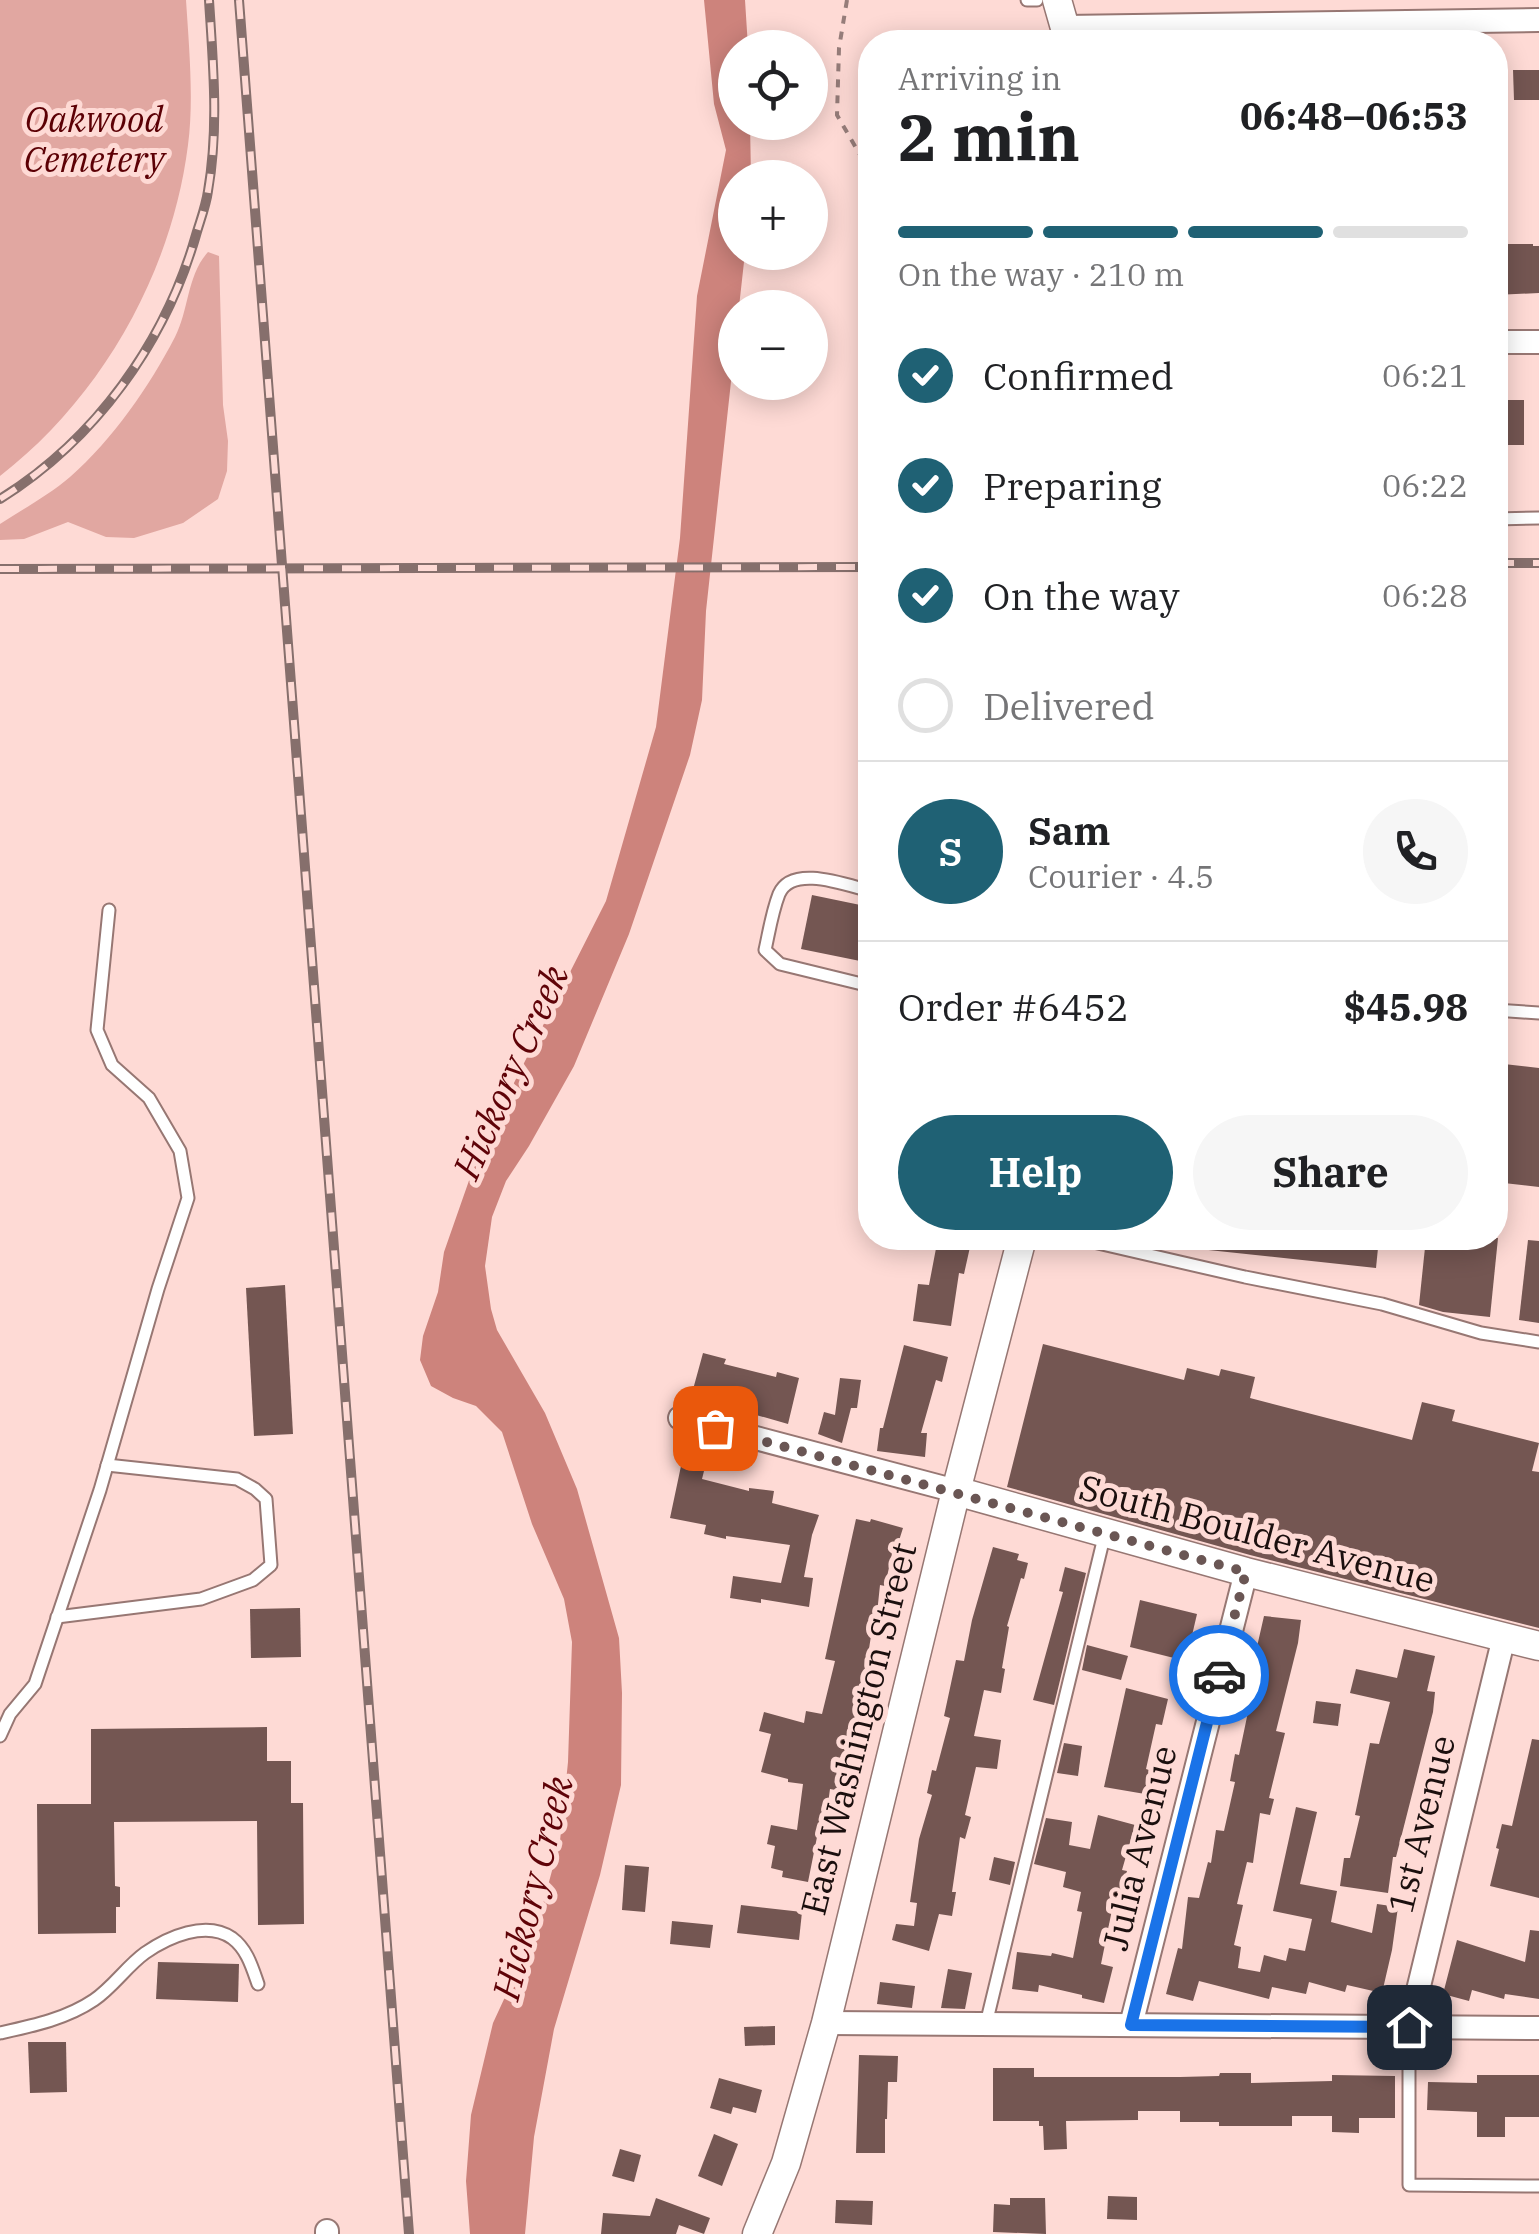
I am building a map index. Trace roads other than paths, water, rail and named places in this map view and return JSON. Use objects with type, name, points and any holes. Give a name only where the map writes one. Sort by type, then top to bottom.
[{"type":"street","points":[[1058,0],[1066,30]]},
{"type":"street","points":[[1224,30],[1539,20]]},
{"type":"street","points":[[1508,342],[1539,342]]},
{"type":"street","name":"East Washington Street","points":[[756,2234],[786,2162],[826,2023],[1019,1250]]},
{"type":"street","points":[[680,1418],[956,1492]]},
{"type":"street","name":"South Boulder Avenue","points":[[956,1492],[1246,1572],[1539,1646]]},
{"type":"street","name":"Julia Avenue","points":[[1131,2025],[1246,1572]]},
{"type":"street","name":"1st Avenue","points":[[1409,2027],[1504,1637]]},
{"type":"street","points":[[826,2023],[1539,2028]]},
{"type":"lane","points":[[1028,0],[1037,0]]},
{"type":"lane","points":[[1508,518],[1539,518]]},
{"type":"lane","points":[[858,888],[821,879],[795,879],[781,890],[764,950],[780,964],[858,983]]},
{"type":"lane","points":[[0,1736],[10,1714],[35,1684],[188,1198],[180,1151],[150,1098],[112,1065],[97,1030],[109,910]]},
{"type":"lane","points":[[1508,1011],[1539,1013]]},
{"type":"lane","points":[[1128,1250],[1382,1304],[1482,1334],[1539,1342]]},
{"type":"lane","points":[[57,1617],[201,1599],[253,1580],[271,1565],[266,1499],[254,1489],[237,1479],[107,1465]]},
{"type":"lane","points":[[986,2024],[1105,1533]]},
{"type":"lane","points":[[0,2033],[47,2023],[94,2000],[144,1954],[177,1935],[218,1932],[233,1939],[249,1958],[258,1984]]},
{"type":"lane","points":[[1409,2027],[1409,2185],[1539,2186]]},
{"type":"railway","points":[[0,499],[34,475],[96,418],[145,350],[183,275],[207,197],[211,167],[214,96],[209,0]]},
{"type":"railway","points":[[239,0],[409,2234]]},
{"type":"railway","points":[[1508,563],[1539,563]]},
{"type":"railway","points":[[0,569],[858,567]]},
{"type":"park label","name":"Oakwood Cemetery","points":[[94,140]]},
{"type":"water label","name":"Hickory Creek","points":[[511,1072]]},
{"type":"water label","name":"Hickory Creek","points":[[533,1888]]}]
